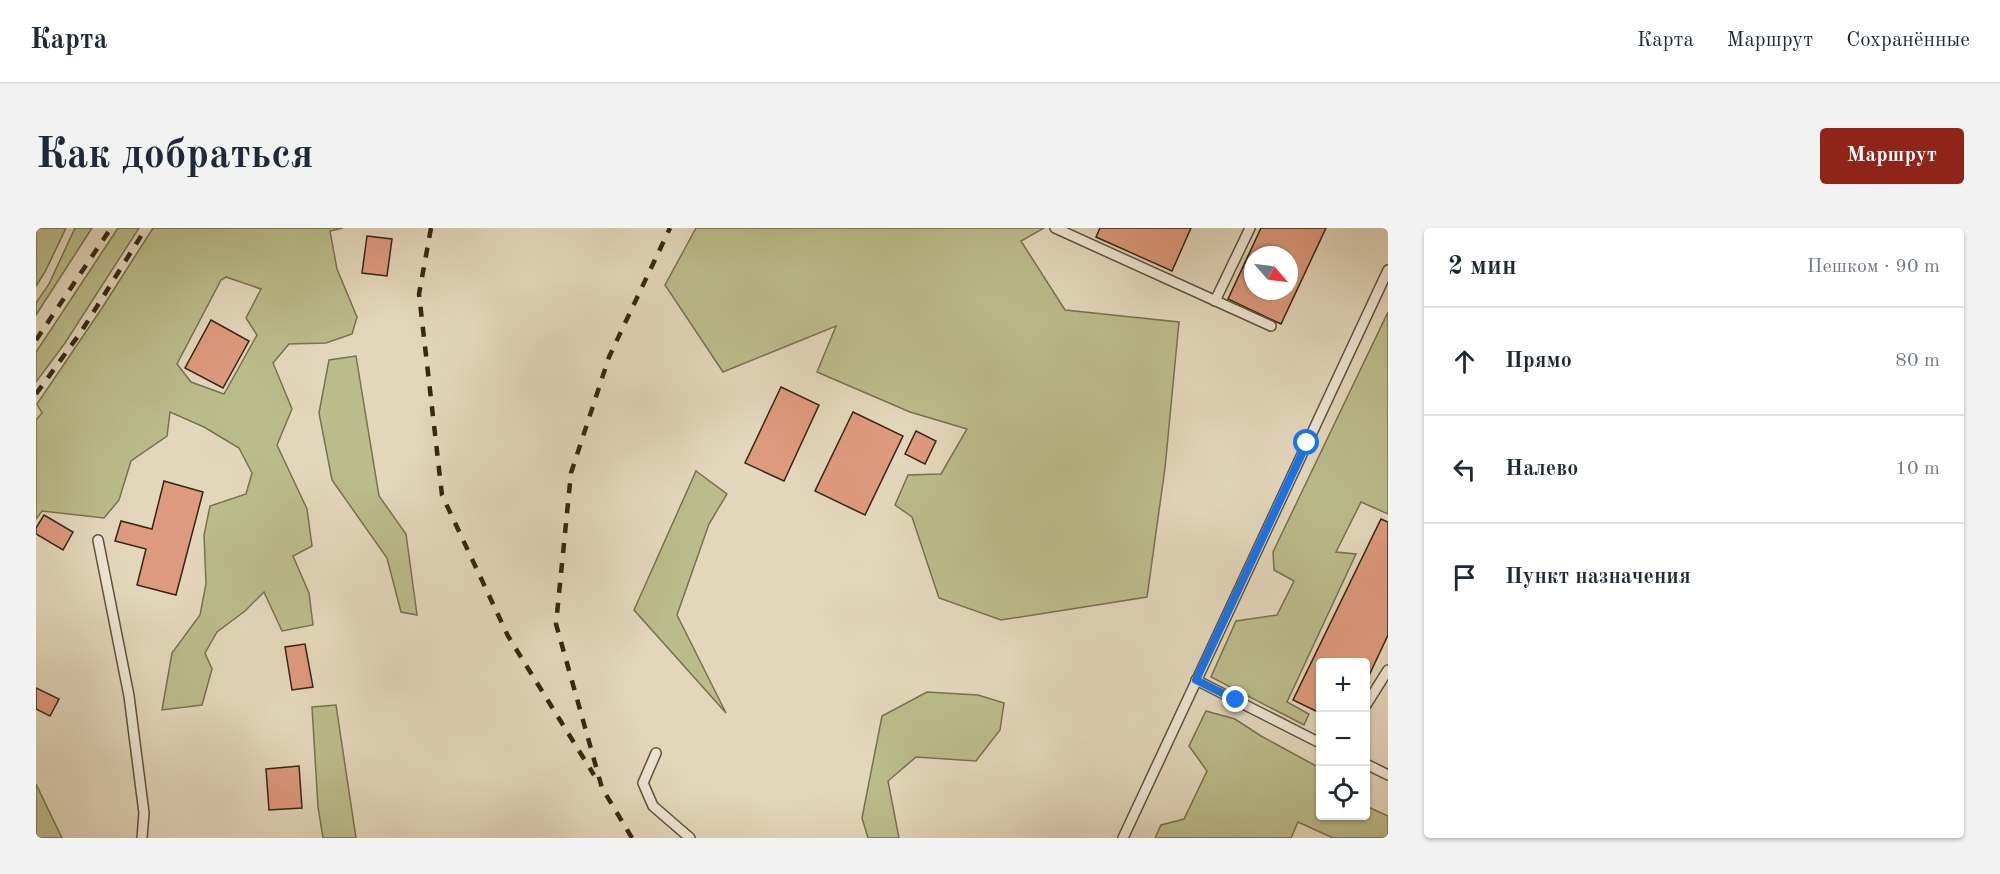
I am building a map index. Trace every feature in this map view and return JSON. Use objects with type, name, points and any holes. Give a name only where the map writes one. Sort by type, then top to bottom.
[{"type":"lane","points":[[1055,228],[1271,326]]},
{"type":"lane","points":[[1215,301],[1250,228]]},
{"type":"lane","points":[[1123,838],[1388,270]]},
{"type":"lane","points":[[98,540],[129,696],[144,813],[142,838]]},
{"type":"lane","points":[[1370,697],[1388,670]]},
{"type":"lane","points":[[1196,680],[1316,741]]},
{"type":"lane","points":[[656,753],[643,783],[653,806],[690,838]]},
{"type":"lane","points":[[1369,766],[1388,775]]},
{"type":"green space","points":[[36,228],[66,228],[36,286]]},
{"type":"green space","points":[[75,228],[92,228],[36,315],[36,303],[49,284]]},
{"type":"green space","points":[[118,228],[139,228],[65,343],[36,382],[36,352]]},
{"type":"green space","points":[[153,228],[343,228],[330,231],[337,269],[357,317],[352,334],[326,343],[289,344],[273,363],[292,409],[277,445],[307,509],[312,546],[293,556],[309,593],[313,625],[282,631],[264,592],[245,611],[217,632],[205,653],[212,669],[202,705],[162,710],[172,653],[200,615],[206,584],[204,535],[210,506],[246,494],[252,473],[239,448],[204,427],[170,412],[167,436],[131,461],[119,500],[104,518],[42,511],[36,519],[36,420],[42,413],[37,404]],"holes":[[[226,277],[261,289],[246,318],[257,335],[224,394],[191,382],[177,364],[221,280]]]},
{"type":"green space","points":[[696,228],[1044,228],[1021,241],[1065,310],[1179,322],[1165,468],[1147,597],[1001,620],[939,598],[912,517],[895,505],[908,475],[941,474],[967,429],[910,412],[817,372],[836,326],[723,372],[665,285]]},
{"type":"green space","points":[[1388,312],[1388,514],[1361,502],[1336,552],[1356,554],[1287,702],[1309,714],[1304,725],[1211,677],[1236,621],[1277,615],[1294,581],[1274,570],[1273,552]]},
{"type":"green space","points":[[356,356],[379,496],[406,534],[417,615],[401,612],[387,558],[332,480],[319,413],[329,360]]},
{"type":"green space","points":[[696,471],[727,494],[709,524],[677,615],[726,713],[634,610]]},
{"type":"green space","points":[[927,692],[978,695],[1004,703],[1000,730],[976,761],[916,757],[888,781],[899,838],[868,838],[862,818],[882,716]]},
{"type":"green space","points":[[336,705],[356,838],[323,838],[318,807],[312,707]]},
{"type":"green space","points":[[1206,711],[1235,719],[1316,766],[1316,820],[1370,820],[1370,808],[1388,816],[1388,838],[1333,838],[1298,822],[1291,838],[1155,838],[1161,825],[1184,819],[1207,771],[1189,746]]},
{"type":"green space","points":[[36,784],[62,838],[36,838]]},
{"type":"building","points":[[1100,228],[1191,228],[1172,271],[1096,237]]},
{"type":"building","points":[[1261,228],[1326,228],[1298,288],[1298,246],[1253,246]]},
{"type":"building","points":[[367,236],[392,239],[387,276],[362,273]]},
{"type":"building","points":[[1244,265],[1244,300],[1292,300],[1281,324],[1228,299]]},
{"type":"building","points":[[211,320],[249,341],[223,388],[185,368]]},
{"type":"building","points":[[781,387],[819,405],[784,481],[745,463]]},
{"type":"building","points":[[853,412],[903,436],[865,515],[815,491]]},
{"type":"building","points":[[916,431],[936,441],[925,464],[905,454]]},
{"type":"building","points":[[164,481],[203,492],[176,595],[137,585],[146,549],[115,541],[121,521],[152,529]]},
{"type":"building","points":[[44,515],[73,532],[63,550],[36,534],[36,528]]},
{"type":"building","points":[[1381,519],[1388,522],[1388,635],[1370,673],[1370,658],[1316,658],[1316,711],[1293,700]]},
{"type":"building","points":[[305,644],[313,687],[292,690],[285,647]]},
{"type":"building","points":[[36,688],[59,699],[50,716],[36,709]]},
{"type":"building","points":[[299,766],[302,808],[269,810],[266,769]]},
{"type":"railway","points":[[36,340],[111,228]]},
{"type":"railway","points":[[36,394],[81,332],[146,228]]},
{"type":"railway","points":[[431,228],[419,294],[442,495],[508,636],[594,775]]},
{"type":"railway","points":[[632,838],[602,788],[556,624],[571,473],[609,357],[670,228]]},
{"type":"route","points":[[1236,700],[1196,680],[1307,443]]}]
